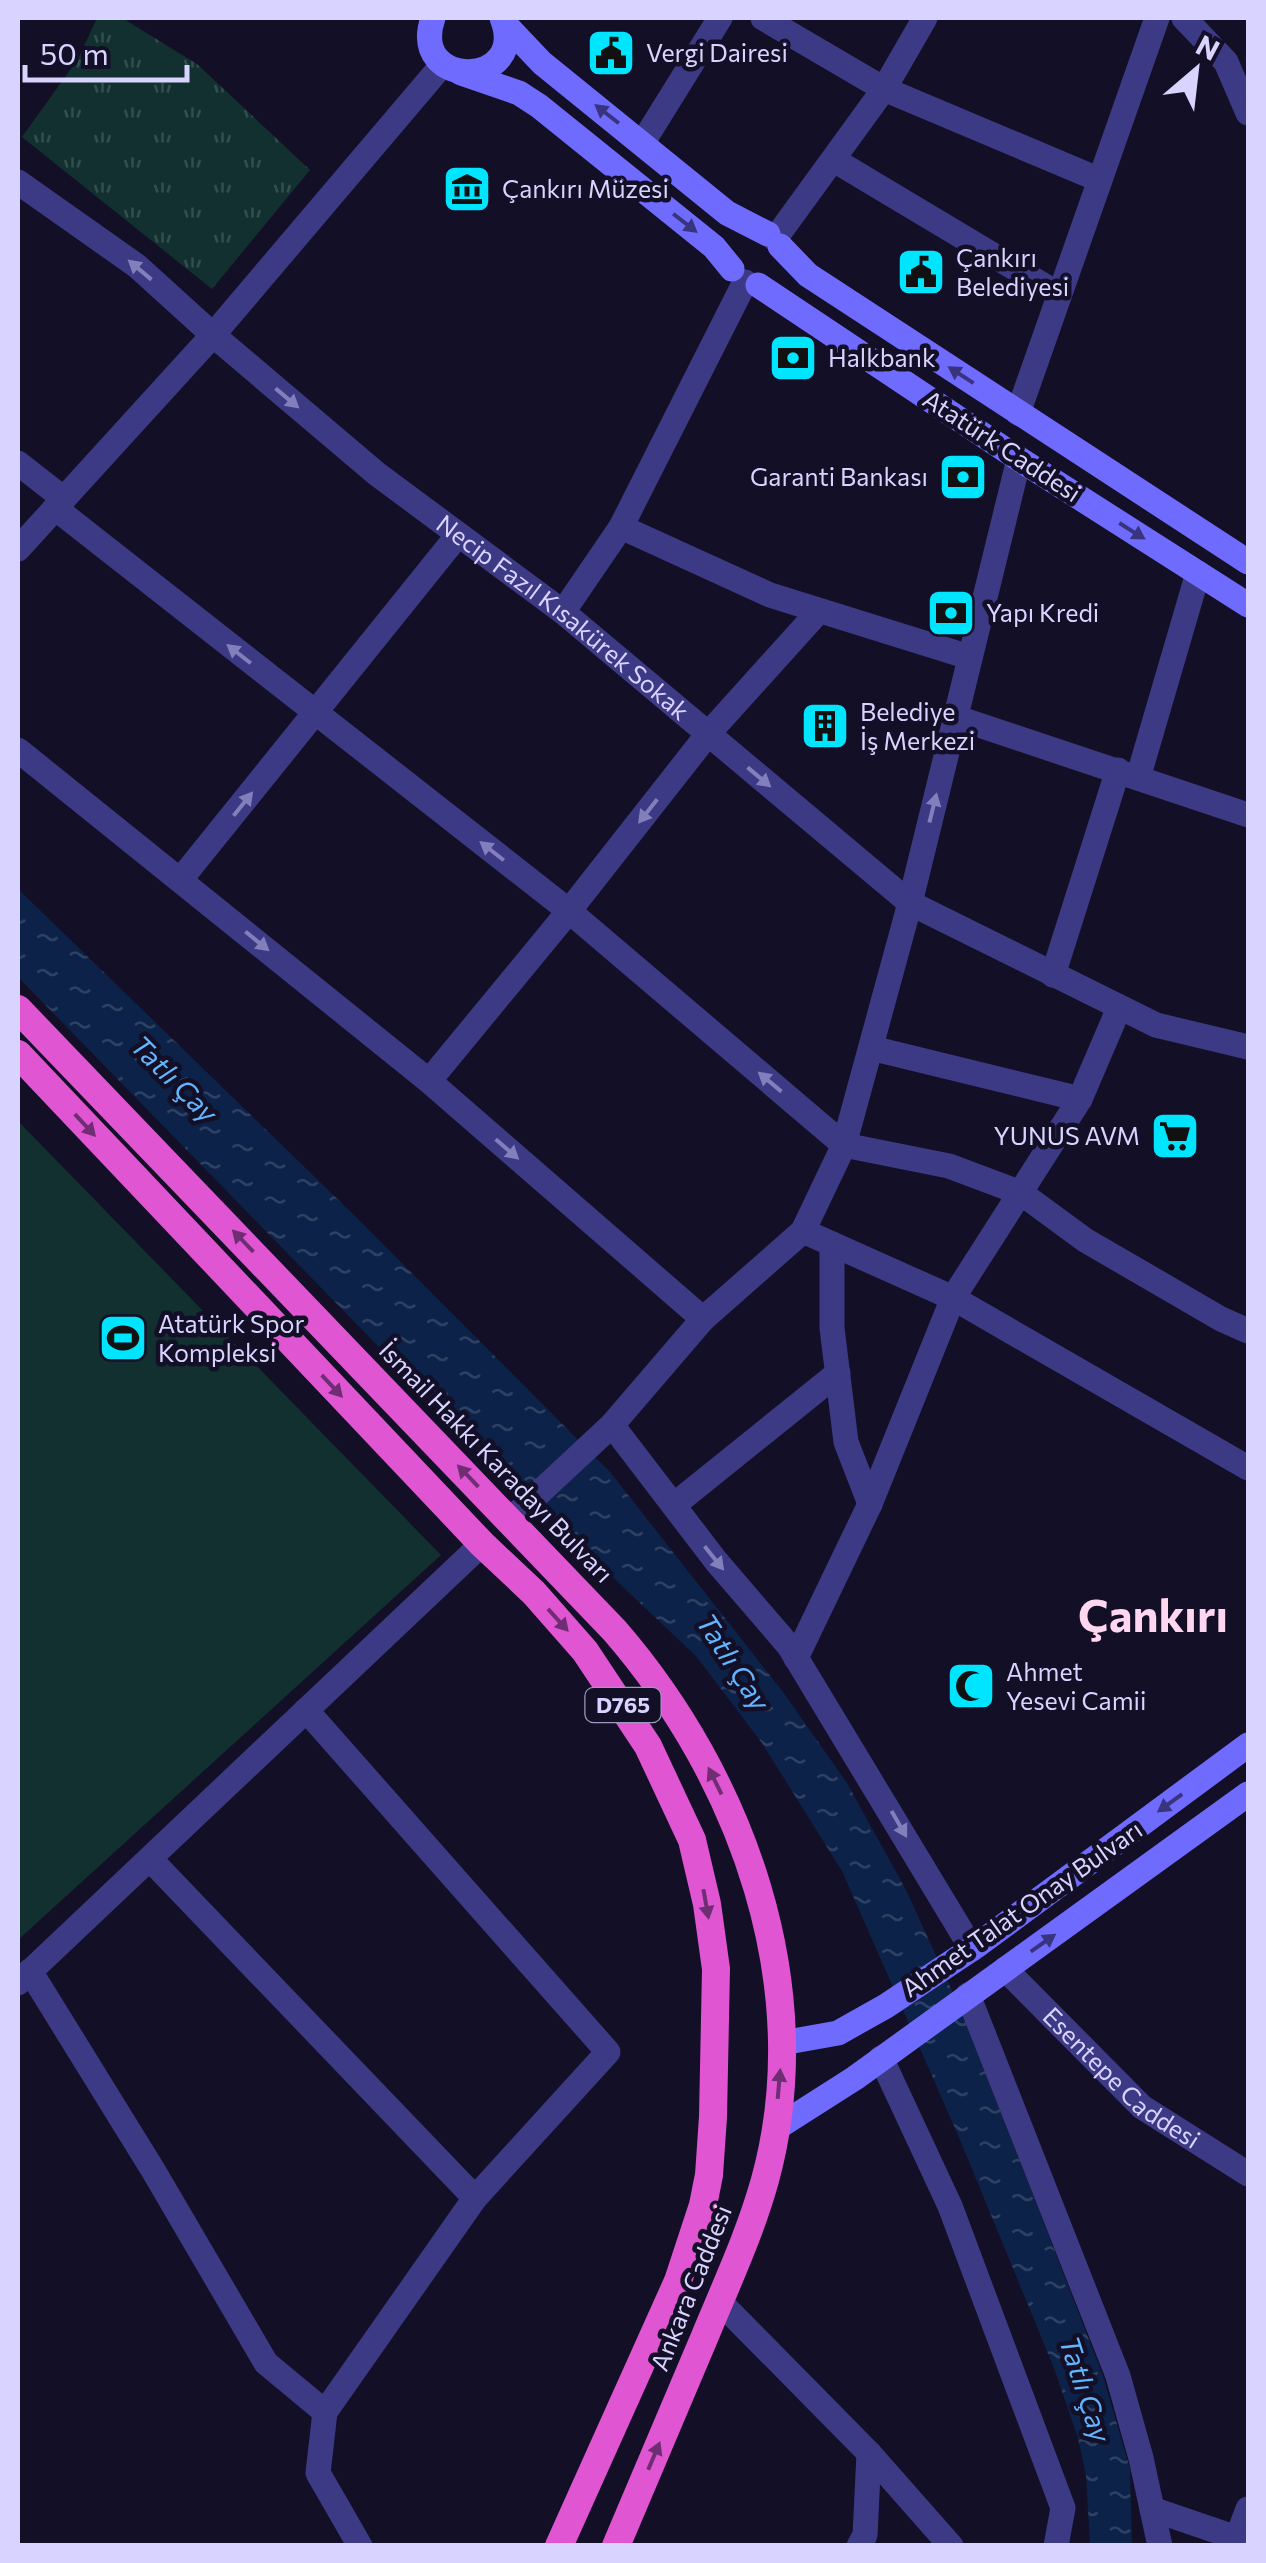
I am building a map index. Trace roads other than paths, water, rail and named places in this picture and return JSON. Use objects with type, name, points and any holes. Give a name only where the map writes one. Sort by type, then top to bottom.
[{"type":"highway","name":"İsmail Hakkı Karadayı Bulvarı","points":[[18,1009],[517,1514],[663,1689],[704,1758],[742,1840],[779,1993],[782,2043]]},
{"type":"highway","name":"D765","points":[[18,1054],[585,1651],[648,1746],[692,1840],[707,1904],[716,1969],[710,2175],[678,2281],[558,2546]]},
{"type":"highway","name":"Ankara Caddesi","points":[[616,2546],[752,2223],[775,2129],[782,2043]]},
{"type":"main road","points":[[407,18],[445,61],[480,71],[497,60],[506,43],[504,21]]},
{"type":"main road","points":[[433,18],[430,27],[445,61]]},
{"type":"main road","name":"Atatürk Caddesi","points":[[504,21],[542,63],[728,212],[775,240],[808,275],[1248,562]]},
{"type":"main road","name":"Atatürk Caddesi","points":[[445,61],[519,93],[539,106],[706,240],[745,278],[1248,605]]},
{"type":"main road","points":[[750,232],[775,240],[783,260],[778,275],[745,278],[730,260],[736,242],[750,232]]},
{"type":"main road","name":"Ahmet Talat Onay Bulvarı","points":[[782,2043],[838,2033],[886,2006],[972,1949],[1248,1745]]},
{"type":"main road","name":"Ahmet Talat Onay Bulvarı","points":[[890,2051],[1248,1794]]},
{"type":"main road","points":[[775,2129],[890,2051]]},
{"type":"street","points":[[643,142],[720,18]]},
{"type":"street","points":[[763,18],[884,89],[1100,180]]},
{"type":"street","points":[[775,240],[884,89],[925,18]]},
{"type":"street","points":[[1018,413],[1157,18]]},
{"type":"street","points":[[1184,18],[1226,62],[1248,113]]},
{"type":"street","points":[[18,549],[212,335],[445,61]]},
{"type":"street","points":[[834,160],[1058,294]]},
{"type":"street","name":"Necip Fazıl Kısakürek Sokak","points":[[18,182],[138,266],[212,335],[377,474],[563,612],[910,903],[1156,1026],[1248,1047]]},
{"type":"street","points":[[563,612],[621,527],[745,278]]},
{"type":"street","points":[[517,1514],[612,1425],[703,1319],[803,1231],[844,1145],[910,903],[1020,460]]},
{"type":"street","points":[[18,463],[60,503],[316,715],[569,911],[844,1145],[950,1166],[1021,1193],[1085,1240],[1248,1331]]},
{"type":"street","points":[[621,527],[770,596],[969,658]]},
{"type":"street","points":[[182,879],[458,535]]},
{"type":"street","points":[[1053,975],[1198,572]]},
{"type":"street","points":[[429,1082],[708,734],[819,611]]},
{"type":"street","points":[[954,717],[1248,815]]},
{"type":"street","points":[[18,750],[429,1082],[703,1319]]},
{"type":"street","points":[[796,1658],[870,1504],[953,1298],[1080,1100],[1118,1008]]},
{"type":"street","points":[[870,1048],[1080,1100]]},
{"type":"street","points":[[803,1231],[953,1298],[1248,1468]]},
{"type":"street","points":[[832,1244],[832,1328],[846,1442],[870,1504]]},
{"type":"street","points":[[674,1505],[838,1372]]},
{"type":"street","points":[[612,1425],[796,1658],[972,1949]]},
{"type":"street","points":[[325,2412],[266,2363],[153,2170],[24,1977],[482,1544]]},
{"type":"street","points":[[306,1710],[608,2052],[474,2198],[325,2412],[318,2473],[360,2546]]},
{"type":"street","points":[[150,1858],[474,2198]]},
{"type":"street","name":"Esentepe Caddesi","points":[[1004,1969],[1142,2107],[1248,2174]]},
{"type":"street","points":[[966,1996],[1118,2376],[1160,2546]]},
{"type":"street","points":[[890,2051],[1063,2508],[1056,2546]]},
{"type":"street","points":[[719,2302],[869,2453],[950,2546]]},
{"type":"street","points":[[859,2546],[865,2535],[869,2453]]},
{"type":"street","points":[[1152,2509],[1235,2542],[1248,2509]]},
{"type":"water","name":"Tatlı Çay","points":[[18,889],[357,1218],[610,1472],[783,1692],[847,1783],[906,1890],[965,2019],[1103,2376],[1130,2469],[1132,2545],[1090,2545],[1086,2475],[1054,2368],[958,2135],[842,1871],[762,1743],[696,1656],[497,1468],[18,977]]},
{"type":"place","name":"Vergi Dairesi","points":[[611,53]]},
{"type":"place","name":"Çankırı Müzesi","points":[[467,189]]},
{"type":"place","name":"Çankırı Belediyesi","points":[[921,272]]},
{"type":"place","name":"Halkbank","points":[[793,358]]},
{"type":"place","name":"Garanti Bankası","points":[[963,477]]},
{"type":"place","name":"Yapı Kredi","points":[[951,613]]},
{"type":"place","name":"Belediye İş Merkezi","points":[[825,726]]},
{"type":"place","name":"YUNUS AVM","points":[[1175,1136]]},
{"type":"place","name":"Atatürk Spor Kompleksi","points":[[123,1338]]},
{"type":"place","name":"Ahmet Yesevi Camii","points":[[971,1686]]},
{"type":"district","name":"Çankırı","points":[[1153,1616]]}]
